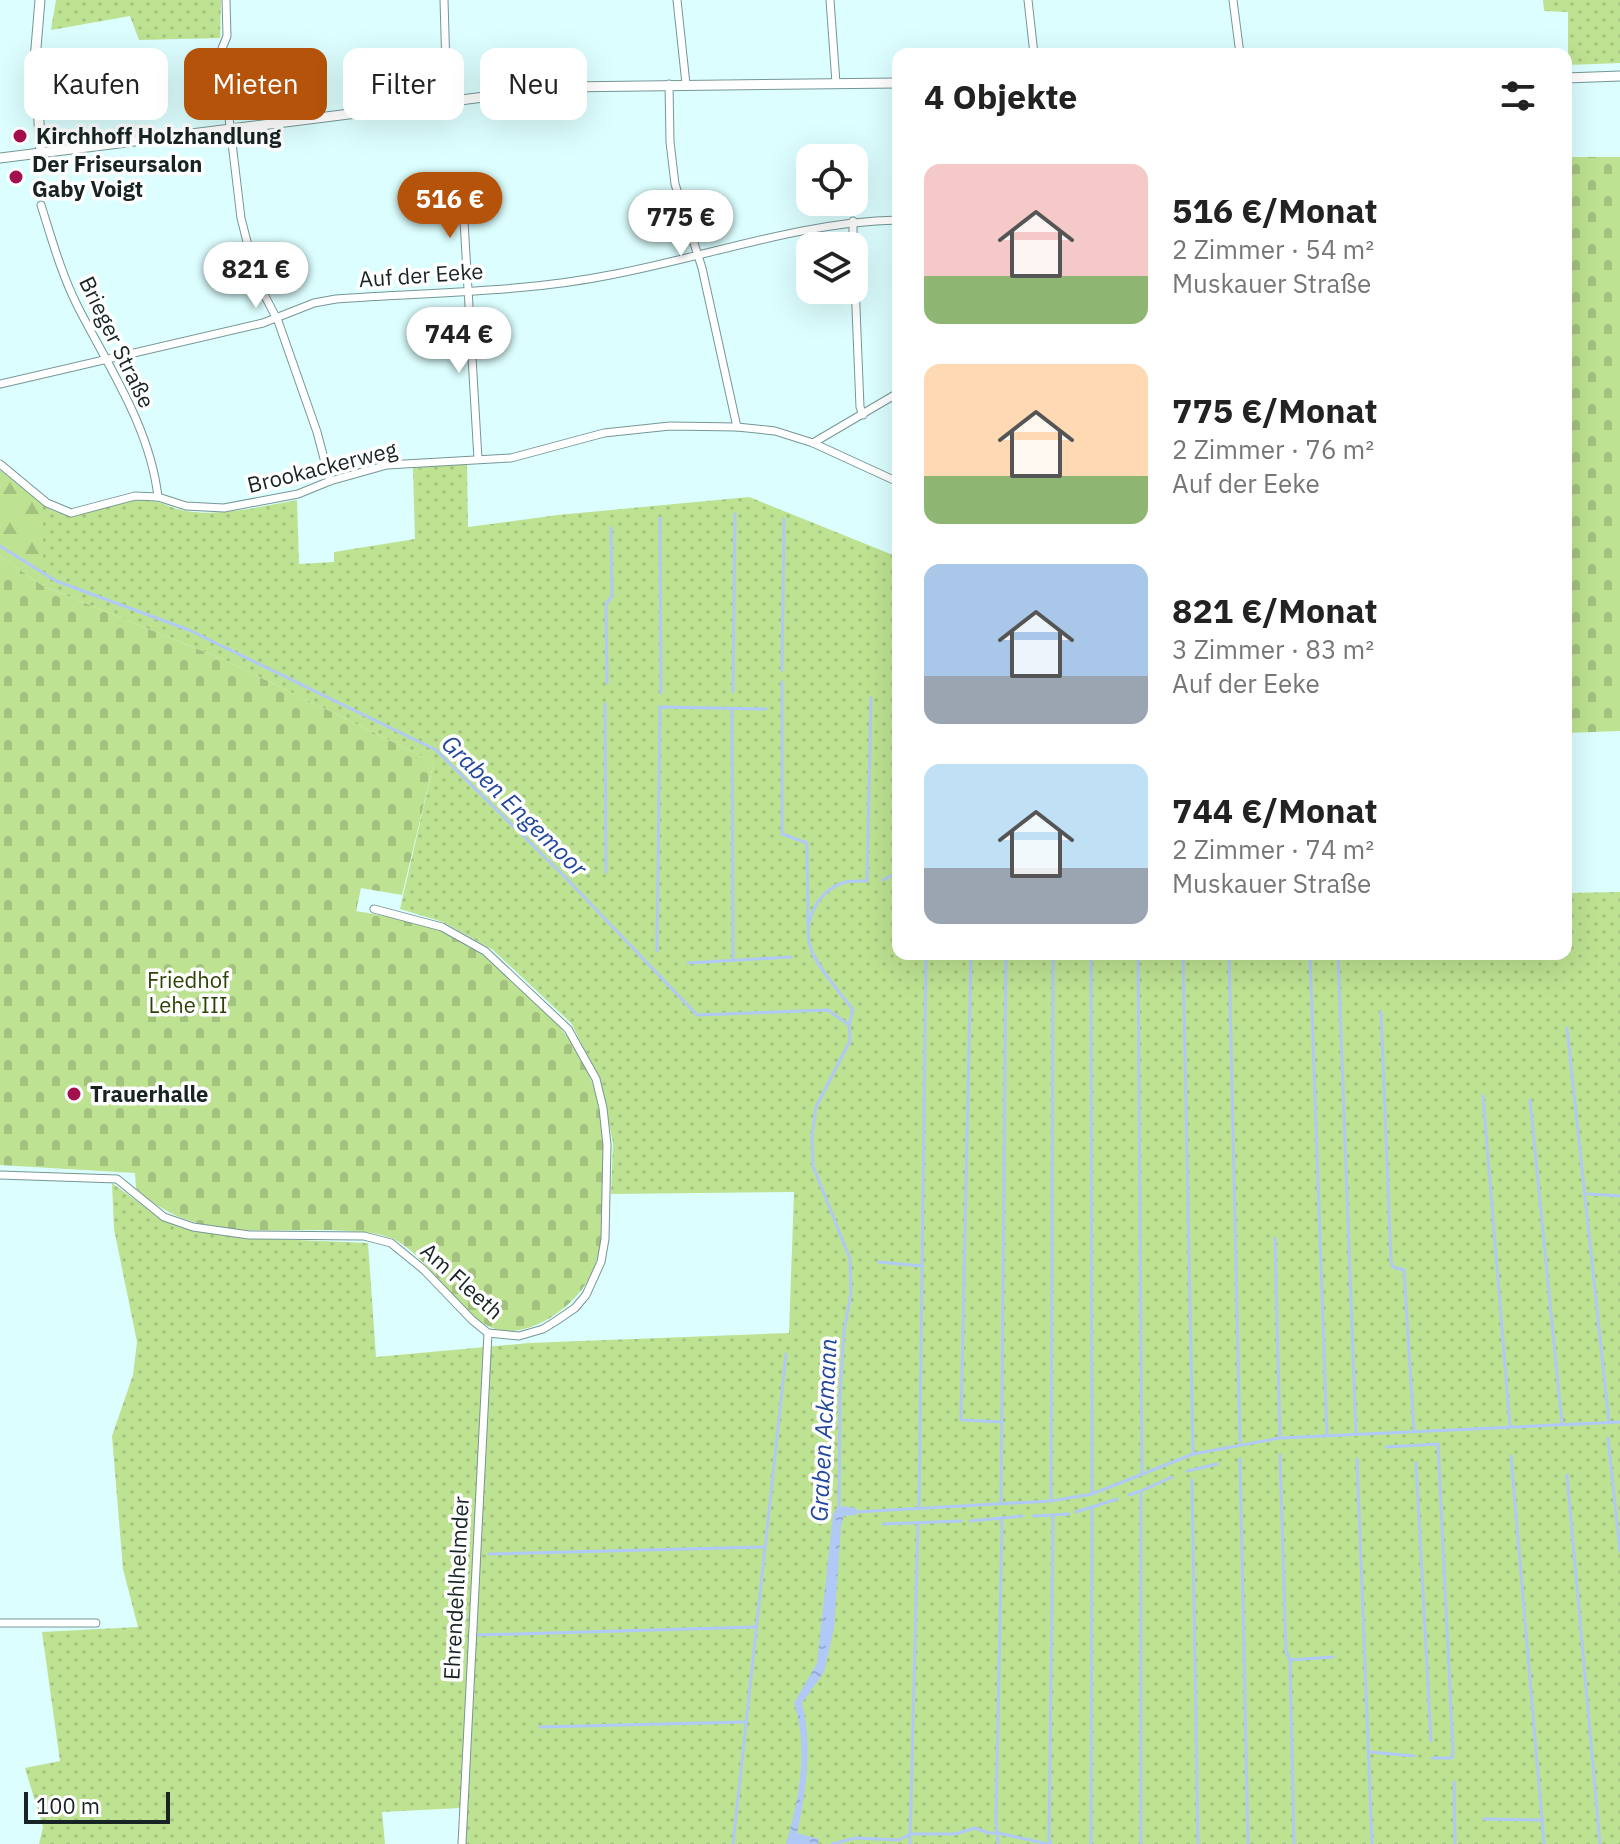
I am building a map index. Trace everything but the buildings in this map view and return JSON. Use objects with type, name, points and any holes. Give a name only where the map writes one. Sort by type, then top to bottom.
[{"type":"street","points":[[40,0],[35,60],[41,154]]},
{"type":"street","points":[[226,0],[227,36],[221,51],[241,218],[257,281],[276,316],[317,432],[330,481]]},
{"type":"street","points":[[444,0],[445,48]]},
{"type":"street","points":[[677,0],[686,84]]},
{"type":"street","points":[[830,0],[836,83]]},
{"type":"street","points":[[1028,0],[1033,48]]},
{"type":"street","points":[[1233,0],[1239,48]]},
{"type":"street","points":[[1572,78],[1620,76]]},
{"type":"street","points":[[464,100],[563,87],[892,83]]},
{"type":"street","points":[[669,84],[670,142],[675,184],[702,268],[737,427]]},
{"type":"street","points":[[0,158],[343,115]]},
{"type":"street","points":[[462,187],[478,459]]},
{"type":"street","name":"Brieger Straße","points":[[41,205],[61,268],[79,309],[136,418],[156,474],[158,497]]},
{"type":"street","name":"Auf der Eeke","points":[[0,384],[263,323],[314,303],[608,276],[805,229],[853,221],[892,220]]},
{"type":"street","points":[[853,221],[853,232]]},
{"type":"street","points":[[856,304],[860,407],[863,415]]},
{"type":"street","points":[[813,443],[892,397]]},
{"type":"street","name":"Brookackerweg","points":[[0,464],[47,503],[71,513],[135,496],[158,497],[186,506],[224,508],[294,495],[387,465],[511,458],[604,433],[670,426],[737,427],[775,431],[813,443],[892,479]]},
{"type":"street","name":"Am Fleeth","points":[[0,1175],[117,1179],[164,1217],[193,1227],[249,1235],[364,1236],[391,1243],[424,1270],[488,1333],[519,1336],[543,1329],[575,1308],[592,1284],[605,1239],[607,1145],[596,1079],[568,1029],[485,951],[442,927],[374,909]]},
{"type":"street","name":"Ehrendehlhelmder","points":[[462,1844],[488,1333]]},
{"type":"street","points":[[0,1623],[96,1623]]},
{"type":"green space","points":[[56,0],[221,0],[220,38],[139,40],[130,16],[51,30]]},
{"type":"green space","points":[[1543,0],[1620,0],[1620,63],[1572,65],[1572,48],[1568,48],[1568,12],[1544,11]]},
{"type":"green space","points":[[1572,157],[1620,157],[1620,731],[1572,733]]},
{"type":"green space","points":[[467,464],[468,527],[749,497],[892,555],[892,960],[1572,960],[1572,893],[1620,892],[1620,1844],[458,1844],[460,1808],[382,1812],[385,1844],[39,1844],[43,1827],[25,1768],[60,1761],[42,1632],[138,1627],[123,1569],[112,1436],[133,1375],[137,1342],[114,1229],[112,1183],[163,1220],[248,1238],[368,1243],[376,1357],[529,1343],[789,1333],[794,1192],[611,1194],[613,1143],[600,1080],[571,1023],[493,950],[443,922],[400,909],[434,762],[227,661],[43,586],[43,505],[56,512],[81,514],[145,500],[186,511],[214,513],[297,500],[299,564],[334,562],[334,552],[415,539],[413,468]]},
{"type":"green space","points":[[0,470],[43,505],[43,586],[0,556]]},
{"type":"green space","name":"Friedhof Lehe III","points":[[0,556],[43,586],[227,661],[434,762],[402,895],[361,888],[356,911],[439,929],[490,960],[544,1009],[568,1038],[586,1069],[597,1100],[601,1125],[605,1213],[596,1264],[573,1300],[555,1315],[524,1329],[496,1329],[465,1308],[406,1247],[384,1236],[331,1230],[214,1227],[187,1220],[161,1207],[136,1188],[135,1173],[0,1165]]},
{"type":"water","points":[[843,1506],[856,1508],[856,1515],[844,1516],[841,1526],[834,1629],[824,1672],[802,1703],[807,1735],[807,1768],[797,1833],[819,1839],[818,1844],[786,1844],[800,1774],[801,1738],[794,1703],[817,1663],[833,1514]]},
{"type":"waterway","points":[[733,692],[735,514]]},
{"type":"waterway","points":[[660,518],[661,693]]},
{"type":"waterway","points":[[782,670],[784,519]]},
{"type":"waterway","points":[[607,683],[606,604],[612,596],[611,528]]},
{"type":"waterway","name":"Graben Engemoor","points":[[0,546],[56,581],[189,630],[436,750],[563,875],[697,1015],[828,1010],[849,1025]]},
{"type":"waterway","points":[[782,682],[782,834],[807,843],[808,925]]},
{"type":"waterway","name":"Graben Ackmann","points":[[839,1511],[840,1396],[844,1331],[851,1293],[850,1259],[813,1166],[812,1137],[816,1107],[850,1041],[849,1025],[853,1010],[814,955],[808,929],[813,910],[825,894],[845,882],[867,881],[871,698]]},
{"type":"waterway","points":[[605,704],[606,872]]},
{"type":"waterway","points":[[657,951],[660,707],[766,709]]},
{"type":"waterway","points":[[732,708],[733,960]]},
{"type":"waterway","points":[[883,880],[892,875]]},
{"type":"waterway","points":[[688,963],[791,957]]},
{"type":"waterway","points":[[919,1509],[926,960]]},
{"type":"waterway","points":[[971,960],[961,1420],[1002,1422]]},
{"type":"waterway","points":[[1001,1502],[1006,960]]},
{"type":"waterway","points":[[1051,1501],[1053,960]]},
{"type":"waterway","points":[[1091,960],[1092,1494]]},
{"type":"waterway","points":[[1138,960],[1142,1474]]},
{"type":"waterway","points":[[1183,960],[1193,1454]]},
{"type":"waterway","points":[[1229,960],[1240,1442]]},
{"type":"waterway","points":[[1310,960],[1327,1436]]},
{"type":"waterway","points":[[1338,960],[1356,1434]]},
{"type":"waterway","points":[[1381,1012],[1391,1261],[1393,1267],[1404,1270],[1414,1431]]},
{"type":"waterway","points":[[1567,1028],[1609,1422]]},
{"type":"waterway","points":[[1483,1096],[1510,1426]]},
{"type":"waterway","points":[[1530,1100],[1562,1424]]},
{"type":"waterway","points":[[1588,1194],[1620,1196]]},
{"type":"waterway","points":[[1275,1238],[1280,1438]]},
{"type":"waterway","points":[[879,1262],[922,1266]]},
{"type":"waterway","points":[[733,1844],[786,1354]]},
{"type":"waterway","points":[[855,1512],[1051,1501],[1092,1494],[1193,1454],[1280,1438],[1620,1422]]},
{"type":"waterway","points":[[1608,1438],[1620,1551]]},
{"type":"waterway","points":[[1386,1447],[1438,1444],[1453,1752],[1452,1758],[1432,1758]]},
{"type":"waterway","points":[[1280,1455],[1286,1652],[1290,1660],[1294,1844]]},
{"type":"waterway","points":[[1511,1456],[1544,1844]]},
{"type":"waterway","points":[[1240,1459],[1248,1844]]},
{"type":"waterway","points":[[1357,1459],[1372,1844]]},
{"type":"waterway","points":[[1416,1463],[1431,1741]]},
{"type":"waterway","points":[[1187,1471],[1217,1464]]},
{"type":"waterway","points":[[1567,1475],[1600,1844]]},
{"type":"waterway","points":[[1141,1491],[1172,1477]]},
{"type":"waterway","points":[[1192,1480],[1198,1844]]},
{"type":"waterway","points":[[1129,1495],[1141,1491],[1141,1844]]},
{"type":"waterway","points":[[1076,1512],[1117,1499]]},
{"type":"waterway","points":[[1091,1844],[1092,1507]]},
{"type":"waterway","points":[[1053,1515],[1069,1514]]},
{"type":"waterway","points":[[1033,1516],[1053,1515],[1051,1844]]},
{"type":"waterway","points":[[970,1521],[1022,1516]]},
{"type":"waterway","points":[[998,1844],[1002,1523],[999,1518]]},
{"type":"waterway","points":[[883,1524],[961,1521]]},
{"type":"waterway","points":[[910,1844],[918,1524]]},
{"type":"waterway","points":[[489,1554],[764,1547]]},
{"type":"waterway","points":[[478,1635],[755,1627]]},
{"type":"waterway","points":[[1290,1660],[1333,1657]]},
{"type":"waterway","points":[[540,1727],[744,1722]]},
{"type":"waterway","points":[[1370,1752],[1414,1756]]},
{"type":"waterway","points":[[1454,1782],[1455,1844]]},
{"type":"waterway","points":[[1484,1819],[1542,1820]]},
{"type":"waterway","points":[[832,1844],[855,1838],[899,1840],[910,1834],[955,1834],[975,1828],[1048,1844]]},
{"type":"place","name":"Kirchhoff Holzhandlung","points":[[20,136]]},
{"type":"place","name":"Der Friseursalon Gaby Voigt","points":[[16,177]]},
{"type":"place","name":"Trauerhalle","points":[[74,1094]]}]
